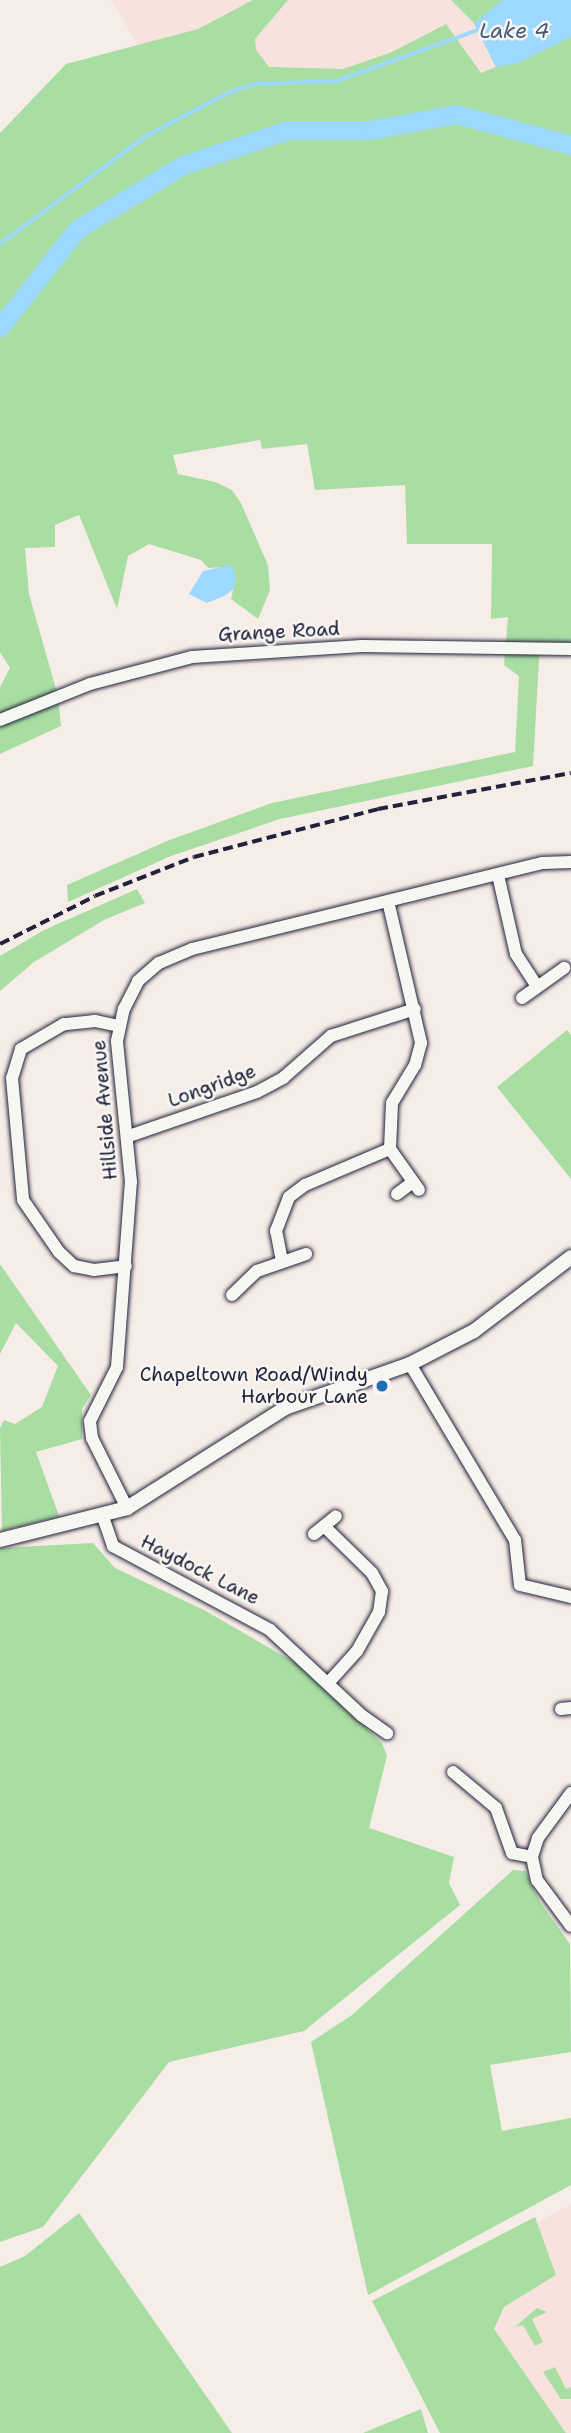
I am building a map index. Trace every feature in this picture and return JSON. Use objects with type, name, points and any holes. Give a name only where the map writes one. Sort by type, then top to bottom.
[{"type":"main road","points":[[0,1540],[103,1517],[127,1508],[285,1408],[410,1364],[474,1331],[571,1257]]},
{"type":"street","name":"Grange Road","points":[[0,720],[90,684],[192,657],[362,646],[571,649]]},
{"type":"street","name":"Hillside Avenue","points":[[127,1508],[89,1429],[94,1406],[117,1367],[126,1266],[129,1136],[117,1051],[119,1026],[138,981],[170,957],[542,863],[571,862]]},
{"type":"street","points":[[498,874],[516,954],[537,986]]},
{"type":"street","points":[[387,901],[415,1009],[419,1055],[392,1103],[390,1149],[416,1186],[397,1194]]},
{"type":"street","points":[[522,998],[564,968]]},
{"type":"street","name":"Longridge","points":[[129,1136],[257,1092],[283,1078],[331,1036],[415,1009]]},
{"type":"street","points":[[119,1026],[96,1021],[64,1024],[21,1049],[12,1078],[23,1199],[75,1266],[94,1270],[126,1266]]},
{"type":"street","points":[[282,1261],[276,1231],[289,1198],[305,1185],[390,1149]]},
{"type":"street","points":[[232,1295],[257,1271],[306,1254]]},
{"type":"street","points":[[410,1364],[515,1540],[520,1585],[571,1597]]},
{"type":"street","points":[[329,1682],[357,1651],[379,1612],[382,1591],[372,1573],[319,1530],[336,1516]]},
{"type":"street","name":"Haydock Lane","points":[[103,1517],[113,1546],[244,1612],[329,1682],[360,1715],[387,1733]]},
{"type":"street","points":[[453,1772],[496,1808],[512,1853],[532,1857]]},
{"type":"street","points":[[571,1793],[538,1838],[532,1857],[537,1880],[571,1926]]},
{"type":"shaded area","points":[[111,0],[571,0],[571,101],[245,88],[138,45]]},
{"type":"shaded area","points":[[571,2204],[571,2433],[566,2433],[494,2329],[504,2307],[556,2275],[537,2223]]},
{"type":"green space","points":[[253,0],[288,0],[255,39],[256,50],[269,67],[343,69],[392,52],[446,24],[481,73],[496,67],[474,23],[451,0],[571,0],[571,642],[540,642],[533,766],[280,819],[171,856],[68,902],[67,885],[167,841],[272,803],[515,752],[519,676],[504,665],[508,617],[491,619],[492,544],[407,544],[405,485],[315,490],[307,444],[262,449],[260,440],[173,455],[178,474],[215,482],[232,490],[241,503],[268,565],[270,590],[258,619],[231,599],[236,577],[225,567],[208,568],[201,560],[149,544],[128,556],[117,609],[79,515],[55,525],[55,547],[25,548],[29,594],[58,696],[61,726],[0,754],[0,687],[10,668],[0,652],[0,133],[66,64],[198,29]]},
{"type":"green space","points":[[137,889],[145,903],[104,920],[34,962],[0,991],[0,956],[44,930]]},
{"type":"green space","points":[[567,1030],[571,1035],[571,1179],[497,1087]]},
{"type":"green space","points":[[0,1264],[91,1395],[82,1409],[82,1439],[36,1452],[59,1516],[2,1531],[0,1428],[4,1420],[15,1424],[42,1407],[58,1366],[16,1323],[0,1354]]},
{"type":"green space","points":[[93,1543],[115,1568],[204,1610],[299,1665],[382,1743],[387,1756],[369,1828],[454,1857],[449,1883],[460,1905],[304,2031],[169,2062],[43,2227],[0,2242],[0,1548]]},
{"type":"green space","points":[[513,1870],[525,1871],[540,1902],[570,1944],[571,2052],[490,2065],[502,2131],[571,2118],[571,2185],[368,2295],[311,2042],[352,2015]]},
{"type":"green space","points":[[79,2213],[232,2433],[0,2433],[0,2267],[25,2256]]},
{"type":"green space","points":[[535,2217],[556,2275],[504,2307],[494,2329],[566,2433],[440,2433],[372,2301]]},
{"type":"green space","points":[[537,2308],[547,2312],[532,2319],[543,2342],[535,2346],[523,2325],[515,2327]]},
{"type":"green space","points":[[555,2367],[566,2389],[571,2387],[571,2399],[561,2399],[543,2372]]},
{"type":"green space","points":[[421,2409],[428,2433],[363,2433]]},
{"type":"water","name":"Lake 4","points":[[503,0],[571,0],[571,37],[518,63],[496,67],[474,23]]},
{"type":"water","points":[[231,565],[236,576],[234,589],[224,596],[207,603],[189,594],[203,571]]},
{"type":"waterway","points":[[0,244],[148,135],[230,92],[257,84],[337,81],[478,30]]},
{"type":"waterway","points":[[0,327],[77,229],[183,165],[288,130],[370,130],[456,114],[571,145]]},
{"type":"railway","points":[[0,944],[95,896],[194,857],[378,809],[571,773]]},
{"type":"place","name":"Chapeltown Road/Windy Harbour Lane","points":[[382,1386]]}]
